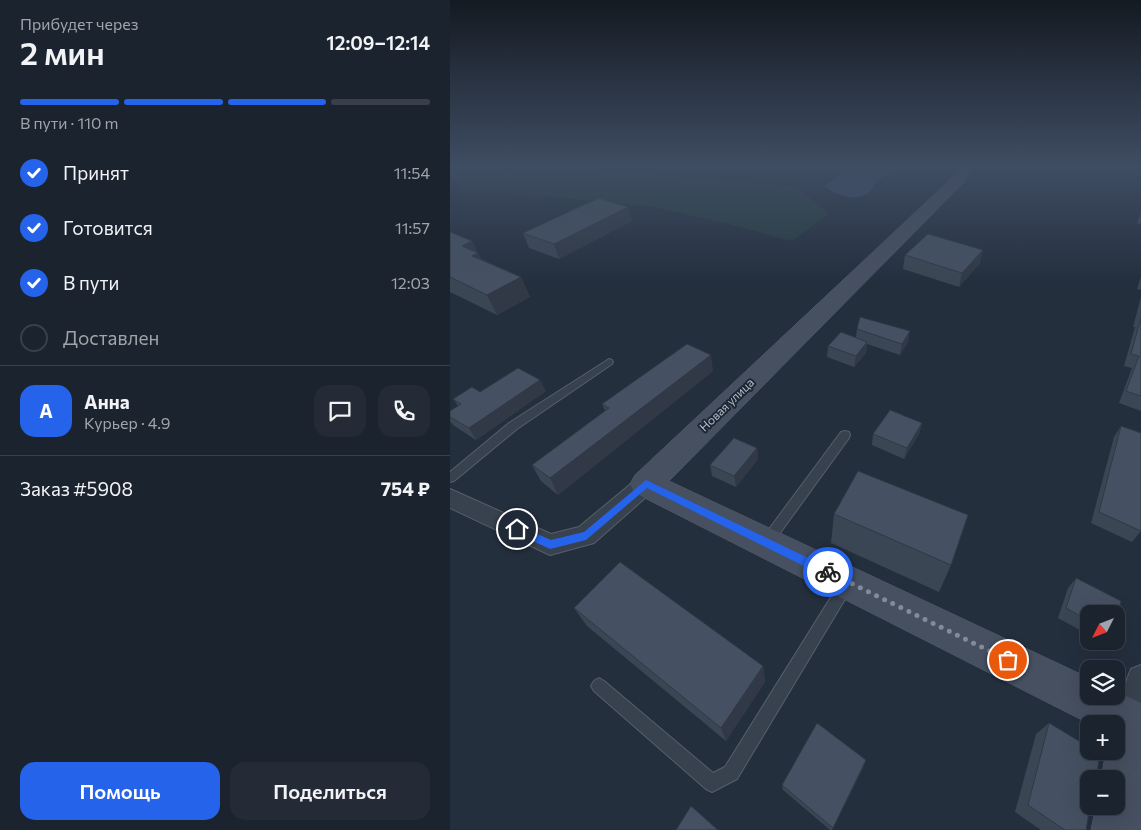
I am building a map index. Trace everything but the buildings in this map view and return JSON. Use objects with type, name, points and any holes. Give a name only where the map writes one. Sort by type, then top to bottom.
[{"type":"street","name":"Новая улица","points":[[450,498],[550,545],[586,536],[646,484],[933,205]]},
{"type":"street","points":[[646,484],[848,582],[1138,709],[1116,830]]},
{"type":"lane","points":[[450,478],[513,426],[609,362]]},
{"type":"lane","points":[[766,543],[845,435]]},
{"type":"lane","points":[[598,686],[712,783],[732,773],[848,582]]},
{"type":"green space","points":[[635,205],[818,205],[829,214],[792,241],[721,222]]},
{"type":"way so far","points":[[828,572],[1008,660]]},
{"type":"route","points":[[517,529],[550,545],[586,536],[646,484],[828,572]]}]
